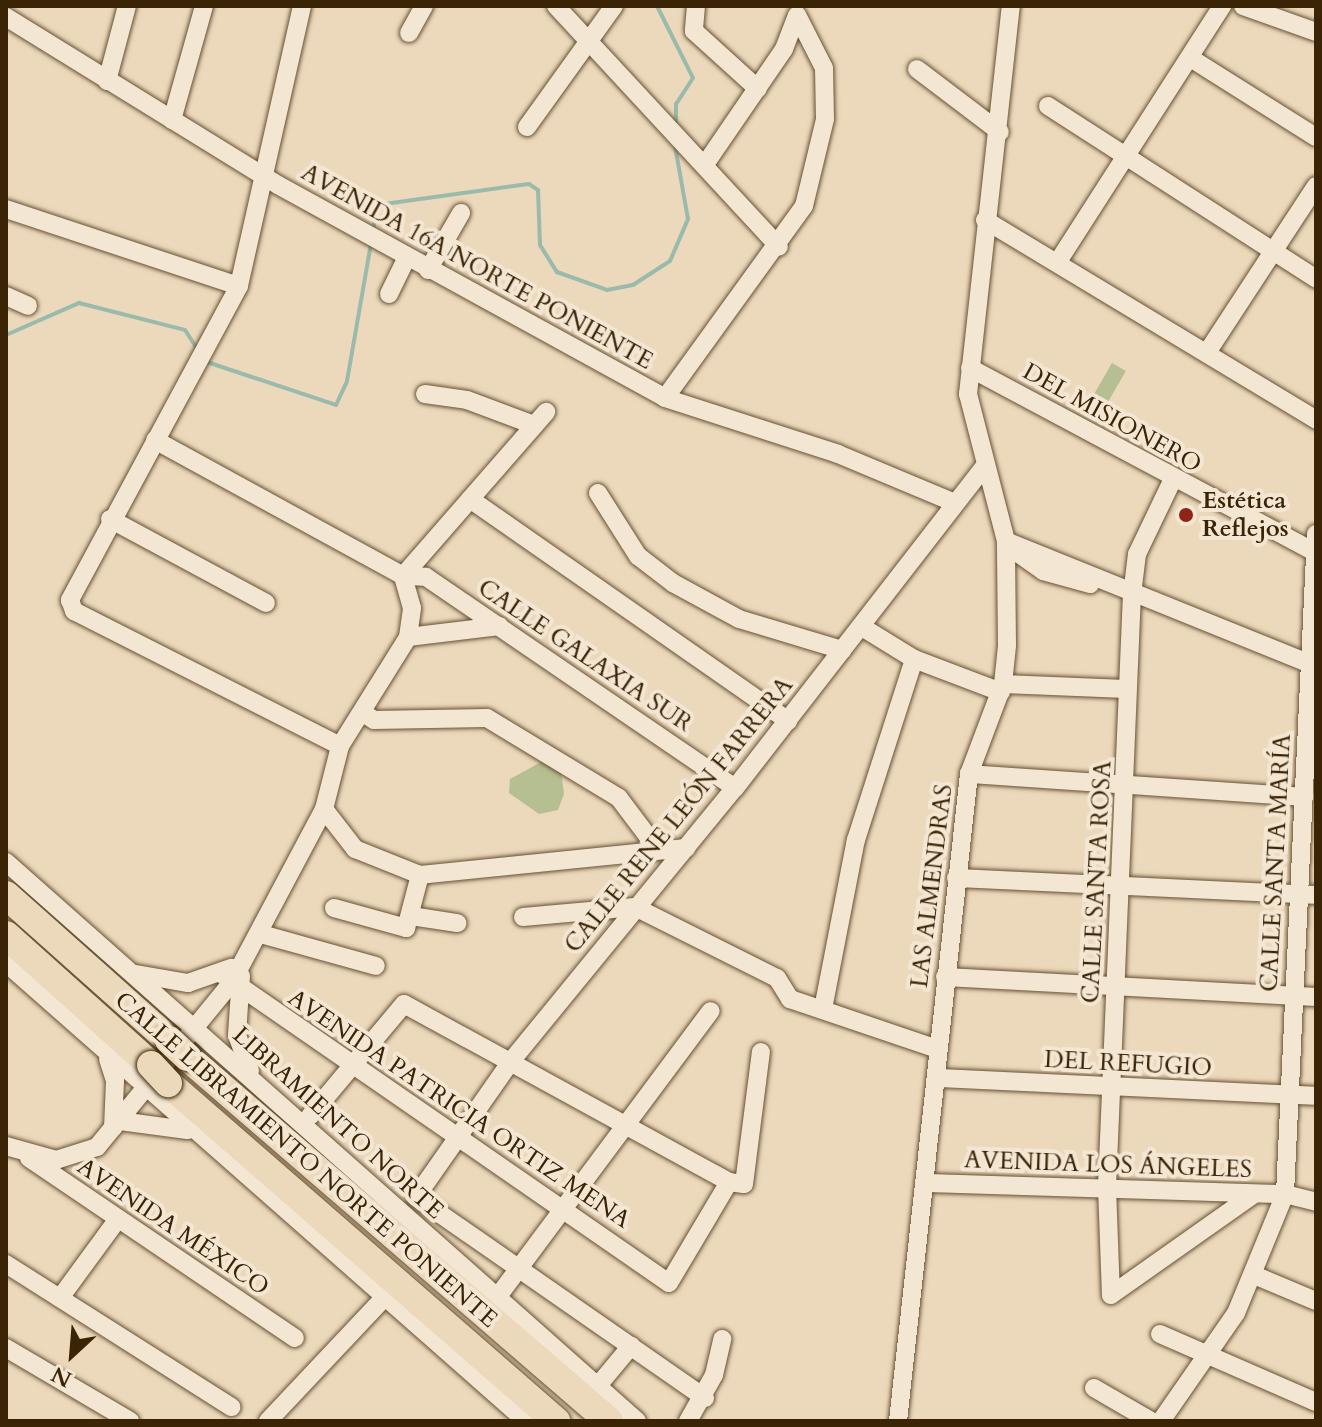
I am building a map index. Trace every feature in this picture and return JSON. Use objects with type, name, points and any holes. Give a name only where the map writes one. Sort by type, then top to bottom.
[{"type":"highway","name":"CALLE LIBRAMIENTO NORTE PONIENTE","points":[[6,895],[178,1048],[538,1350],[592,1399]]},
{"type":"highway","name":"CALLE LIBRAMIENTO NORTE PONIENTE","points":[[6,935],[154,1079],[526,1413],[556,1421]]},
{"type":"street","points":[[107,81],[127,6]]},
{"type":"street","points":[[172,120],[204,6]]},
{"type":"street","points":[[302,6],[266,178],[239,286],[201,363],[110,519],[70,605],[340,746]]},
{"type":"street","points":[[409,33],[424,6]]},
{"type":"street","points":[[556,6],[706,163],[779,247]]},
{"type":"street","points":[[527,127],[587,38],[614,6]]},
{"type":"street","points":[[696,6],[694,31],[758,89]]},
{"type":"street","name":"LAS ALMENDRAS","points":[[899,1421],[928,1183],[945,977],[969,774],[1002,688],[1006,541],[970,422],[970,368],[985,220],[1000,132],[1011,6]]},
{"type":"street","points":[[1059,260],[1192,59],[1212,14],[1222,6]]},
{"type":"street","points":[[1243,6],[1316,32]]},
{"type":"street","points":[[706,163],[758,89],[798,11]]},
{"type":"street","points":[[665,398],[779,247],[804,206],[825,119],[824,68],[798,11]]},
{"type":"street","name":"AVENIDA 16A NORTE PONIENTE","points":[[6,17],[354,229],[665,398],[838,454],[953,502]]},
{"type":"street","points":[[1192,59],[1316,137]]},
{"type":"street","points":[[917,69],[1000,132]]},
{"type":"street","points":[[1048,106],[1124,161],[1316,279]]},
{"type":"street","points":[[1208,351],[1316,186]]},
{"type":"street","points":[[6,209],[239,286]]},
{"type":"street","points":[[428,270],[461,213]]},
{"type":"street","points":[[985,220],[1059,260],[1316,420]]},
{"type":"street","points":[[389,294],[406,259]]},
{"type":"street","points":[[6,296],[28,306]]},
{"type":"street","name":"DEL MISIONERO","points":[[970,368],[1173,479],[1315,546]]},
{"type":"street","points":[[25,1156],[79,1158],[116,1126],[197,1028],[247,958],[324,809],[340,746],[408,637],[411,598],[403,576],[540,419],[467,400],[425,394]]},
{"type":"street","name":"CALLE GALAXIA SUR","points":[[155,440],[403,576],[426,577],[735,788]]},
{"type":"street","name":"CALLE RENE LEÓN FARRERA","points":[[519,1269],[416,1197],[512,1060],[735,788],[862,627],[953,502],[983,468]]},
{"type":"street","name":"CALLE SANTA ROSA","points":[[1173,479],[1137,554],[1132,593],[1126,689],[1127,789],[1119,887],[1107,1187],[1111,1295],[1254,1194]]},
{"type":"street","points":[[598,493],[638,556],[673,583],[739,619],[842,650]]},
{"type":"street","points":[[470,499],[788,721]]},
{"type":"street","points":[[110,519],[266,603]]},
{"type":"street","points":[[1006,541],[1057,577],[1132,593],[1312,664]]},
{"type":"street","name":"CALLE SANTA MARÍA","points":[[1161,1421],[1212,1354],[1254,1275],[1285,1194],[1294,995],[1307,894],[1304,797],[1315,546]]},
{"type":"street","points":[[408,637],[499,626]]},
{"type":"street","points":[[862,627],[914,659],[1002,688],[1126,689]]},
{"type":"street","points":[[823,1009],[856,840],[914,659]]},
{"type":"street","points":[[363,713],[374,720],[487,718],[619,798],[658,850]]},
{"type":"street","points":[[969,774],[1127,789],[1304,797]]},
{"type":"street","points":[[324,809],[355,849],[420,875],[687,848]]},
{"type":"street","name":"LIBRAMIENTO NORTE","points":[[6,862],[127,971],[197,1028],[496,1299],[538,1350]]},
{"type":"street","points":[[334,908],[406,928],[420,875]]},
{"type":"street","points":[[956,878],[1307,894]]},
{"type":"street","points":[[523,917],[635,907],[777,978],[790,999],[938,1049]]},
{"type":"street","points":[[411,916],[457,923]]},
{"type":"street","points":[[261,934],[376,966]]},
{"type":"street","points":[[6,963],[107,1057],[154,1079],[198,1135],[385,1297],[526,1413]]},
{"type":"street","points":[[127,971],[188,983],[231,980]]},
{"type":"street","points":[[945,977],[1316,997]]},
{"type":"street","points":[[231,980],[237,1035],[255,1081]]},
{"type":"street","name":"AVENIDA PATRICIA ORTIZ MENA","points":[[231,980],[348,1067],[566,1207],[669,1283],[736,1183]]},
{"type":"street","points":[[310,1116],[404,1004],[736,1183],[761,1052]]},
{"type":"street","points":[[496,1299],[711,1011]]},
{"type":"street","points":[[107,1057],[115,1081],[116,1126]]},
{"type":"street","name":"DEL REFUGIO","points":[[938,1078],[1316,1096]]},
{"type":"street","points":[[116,1126],[170,1124],[198,1135]]},
{"type":"street","name":"AVENIDA MÉXICO","points":[[6,1146],[295,1338]]},
{"type":"street","points":[[76,1191],[79,1158]]},
{"type":"street","name":"AVENIDA LOS ÁNGELES","points":[[928,1183],[1285,1194],[1316,1202]]},
{"type":"street","points":[[60,1298],[117,1220]]},
{"type":"street","points":[[6,1264],[231,1407]]},
{"type":"street","points":[[519,1269],[705,1398]]},
{"type":"street","points":[[1254,1275],[1316,1301]]},
{"type":"street","points":[[268,1421],[385,1297]]},
{"type":"street","points":[[1160,1334],[1212,1354],[1316,1402]]},
{"type":"street","points":[[688,1421],[705,1398],[722,1339]]},
{"type":"street","points":[[631,1346],[592,1399],[637,1421]]},
{"type":"street","points":[[6,1348],[130,1421]]},
{"type":"street","points":[[1094,1388],[1151,1421]]},
{"type":"green space","points":[[1112,363],[1126,371],[1105,407],[1092,399]]},
{"type":"green space","points":[[543,761],[561,771],[564,794],[558,810],[539,814],[509,793],[510,779]]},
{"type":"waterway","points":[[657,6],[693,78],[676,104],[676,125]]},
{"type":"waterway","points":[[373,231],[377,205],[529,184],[538,190],[540,245],[557,272],[607,290],[633,285],[670,261],[688,219],[675,146]]},
{"type":"waterway","points":[[204,361],[336,405],[347,381],[371,244]]},
{"type":"waterway","points":[[6,335],[79,303],[185,330],[198,350]]},
{"type":"place","name":"Estética Reflejos","points":[[1186,515]]}]
